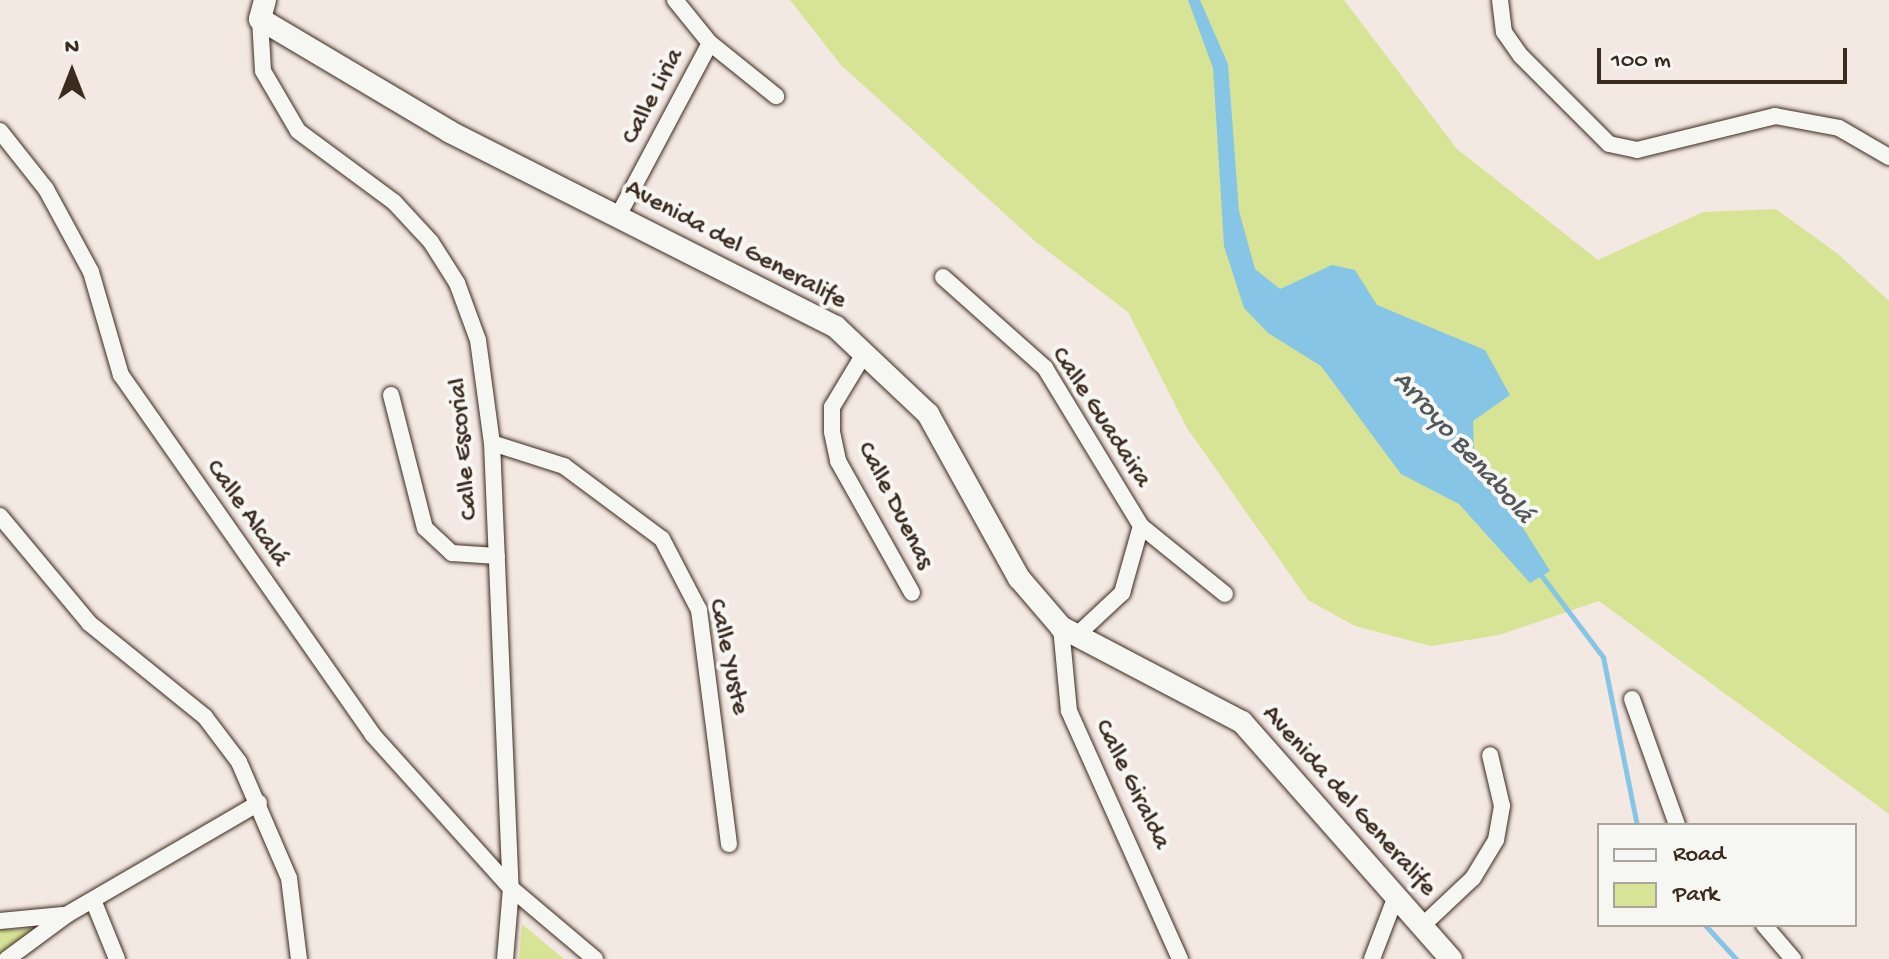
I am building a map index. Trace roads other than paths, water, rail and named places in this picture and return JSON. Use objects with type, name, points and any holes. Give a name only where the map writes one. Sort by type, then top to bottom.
[{"type":"street","name":"Calle Liria","points":[[675,0],[710,43],[776,96]]},
{"type":"street","points":[[1500,0],[1504,32],[1521,56],[1609,144],[1637,150],[1775,116],[1839,128],[1889,157]]},
{"type":"street","name":"Avenida del Generalife","points":[[263,9],[450,132],[836,327],[928,414],[1019,578],[1069,631],[1242,722],[1451,959]]},
{"type":"street","name":"Calle Escorial","points":[[263,9],[263,71],[298,131],[394,202],[457,283],[478,340],[492,443],[497,556],[511,888],[505,959]]},
{"type":"street","name":"Calle Liria","points":[[618,216],[710,43]]},
{"type":"street","name":"Calle Alcalá","points":[[0,131],[46,189],[91,272],[121,375],[373,735],[511,888],[595,959]]},
{"type":"street","name":"Calle Guadaira","points":[[943,277],[1045,368],[1141,526],[1225,594]]},
{"type":"street","name":"Calle Duenas","points":[[864,354],[832,407],[832,432],[838,461],[912,593]]},
{"type":"street","points":[[391,395],[425,528],[452,553],[497,556]]},
{"type":"street","name":"Calle Yuste","points":[[492,443],[564,466],[662,539],[699,610],[729,844]]},
{"type":"street","points":[[0,516],[89,623],[205,717],[259,803],[289,878],[299,959]]},
{"type":"street","name":"Calle Guadaira","points":[[1069,631],[1122,593],[1141,526]]},
{"type":"street","name":"Calle Giralda","points":[[1069,631],[1069,711],[1180,959]]},
{"type":"street","points":[[1632,699],[1676,823]]},
{"type":"street","points":[[1422,926],[1473,878],[1496,840],[1502,806],[1490,755]]},
{"type":"street","points":[[7,959],[68,914],[259,803]]},
{"type":"street","points":[[1372,959],[1396,896]]},
{"type":"street","points":[[93,900],[117,959]]},
{"type":"street","points":[[0,921],[68,914]]},
{"type":"street","points":[[1766,927],[1793,959]]},
{"type":"water","points":[[1188,0],[1200,0],[1228,64],[1239,211],[1255,269],[1280,289],[1332,265],[1355,270],[1377,305],[1485,350],[1510,395],[1473,421],[1474,450],[1550,571],[1530,583],[1459,504],[1401,474],[1321,366],[1268,333],[1244,308],[1224,246],[1213,68]]},
{"type":"waterway","name":"Arroyo Benabolá","points":[[1538,571],[1603,657],[1637,823]]},
{"type":"waterway","name":"Arroyo Benabolá","points":[[1707,927],[1736,959]]}]
